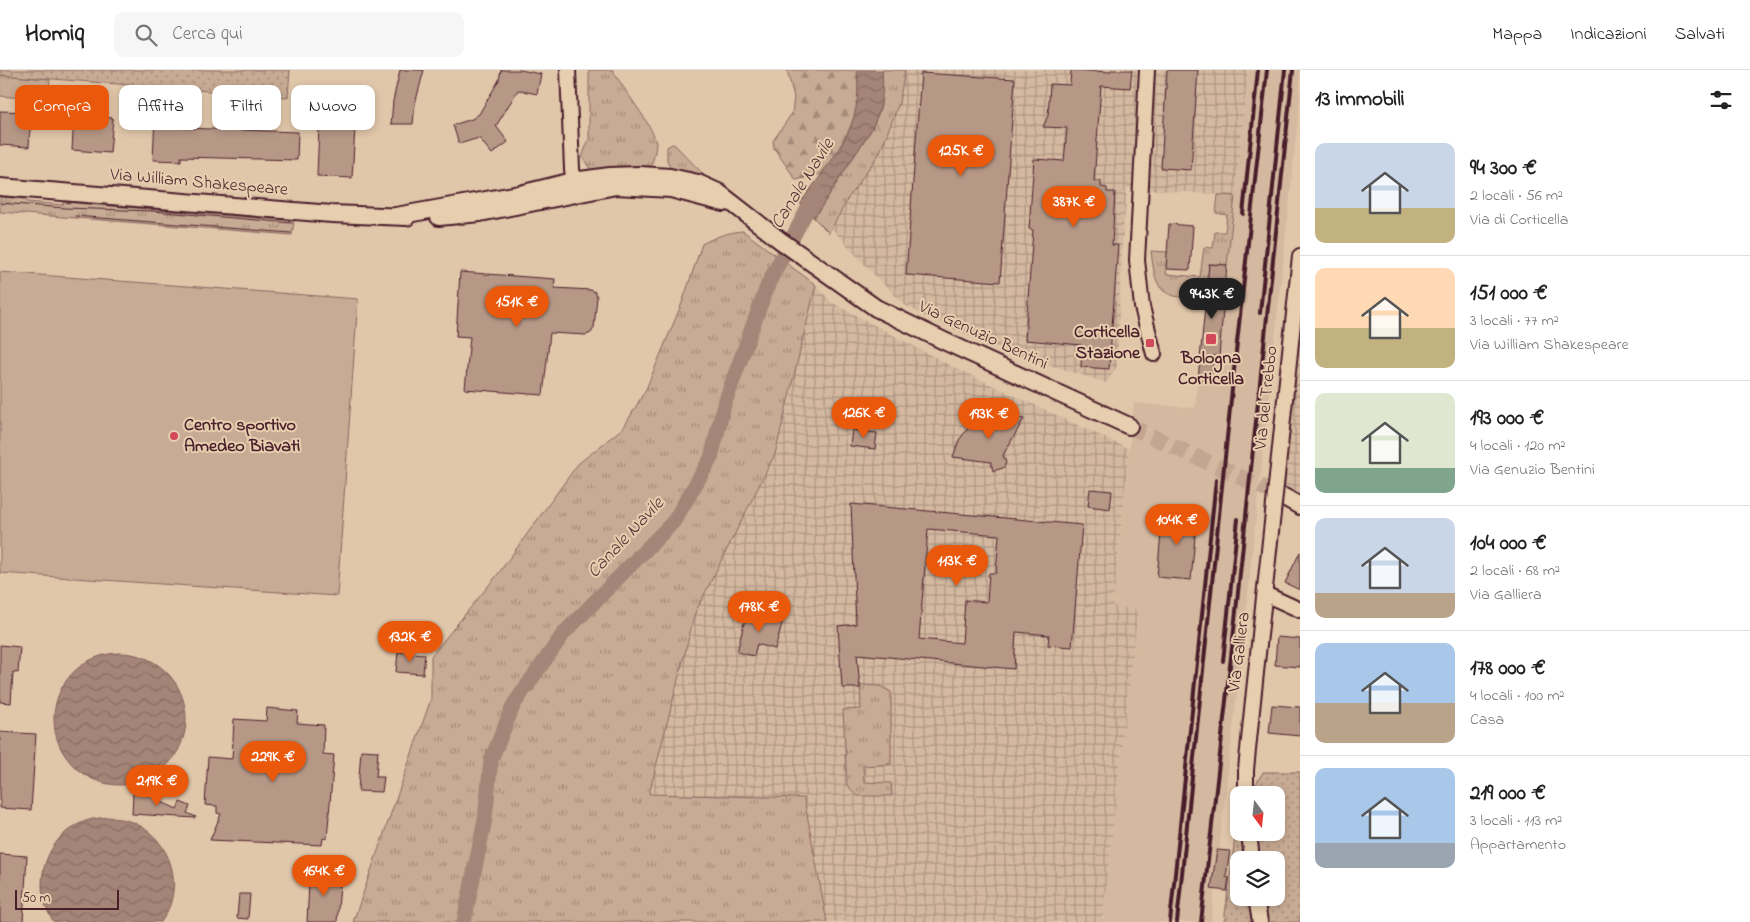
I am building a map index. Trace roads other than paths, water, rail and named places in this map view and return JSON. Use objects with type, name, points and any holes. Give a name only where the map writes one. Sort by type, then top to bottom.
[{"type":"main road","name":"Via William Shakespeare","points":[[0,187],[332,214],[438,217],[480,213],[550,200],[574,187],[640,175],[670,177],[698,182],[718,192],[825,272]]},
{"type":"main road","name":"Via Genuzio Bentini","points":[[825,272],[885,312],[1129,426]]},
{"type":"main road","points":[[1284,497],[1300,506]]},
{"type":"street","points":[[568,70],[574,187]]},
{"type":"street","points":[[1147,70],[1137,265],[1142,307],[1154,354]]},
{"type":"street","name":"Via del Trebbo","points":[[1274,513],[1300,256]]},
{"type":"street","name":"Via Galliera","points":[[1246,786],[1251,720],[1274,513]]},
{"type":"street","points":[[1265,594],[1300,610]]},
{"type":"street","points":[[1257,906],[1260,922]]},
{"type":"water","points":[[857,70],[882,70],[882,98],[876,120],[814,218],[800,203],[834,157],[850,127],[856,110],[858,91]]},
{"type":"water","points":[[120,653],[133,654],[145,658],[167,672],[181,694],[185,706],[185,732],[181,744],[167,766],[145,780],[133,784],[120,785],[107,784],[95,780],[73,766],[59,744],[55,732],[54,719],[55,706],[59,694],[73,672],[95,658],[107,654]]},
{"type":"water","points":[[109,817],[129,821],[146,829],[165,852],[171,865],[173,880],[173,894],[169,909],[161,922],[54,922],[47,908],[42,878],[51,850],[60,838],[72,828],[89,820]]},
{"type":"waterway","name":"Canale Navile","points":[[464,922],[485,819],[491,760],[514,704],[564,633],[674,521],[711,458],[724,405],[768,284],[806,212],[818,194]]},
{"type":"tunnel","points":[[1129,426],[1284,497]]},
{"type":"tram line","points":[[0,203],[65,208],[152,211],[292,223]]},
{"type":"tram line","points":[[75,216],[291,233]]},
{"type":"railway","points":[[1243,214],[1258,70]]},
{"type":"railway","points":[[1177,922],[1267,70]]},
{"type":"railway","points":[[1260,313],[1285,70]]},
{"type":"railway","points":[[1201,922],[1293,70]]},
{"type":"railway","points":[[1170,922],[1216,480]]},
{"type":"railway","points":[[1223,661],[1238,519]]},
{"type":"place","name":"Bologna Corticella","points":[[1211,339]]},
{"type":"place","name":"Corticella Stazione","points":[[1150,343]]},
{"type":"place","name":"Centro sportivo Amedeo Biavati","points":[[174,436]]}]
